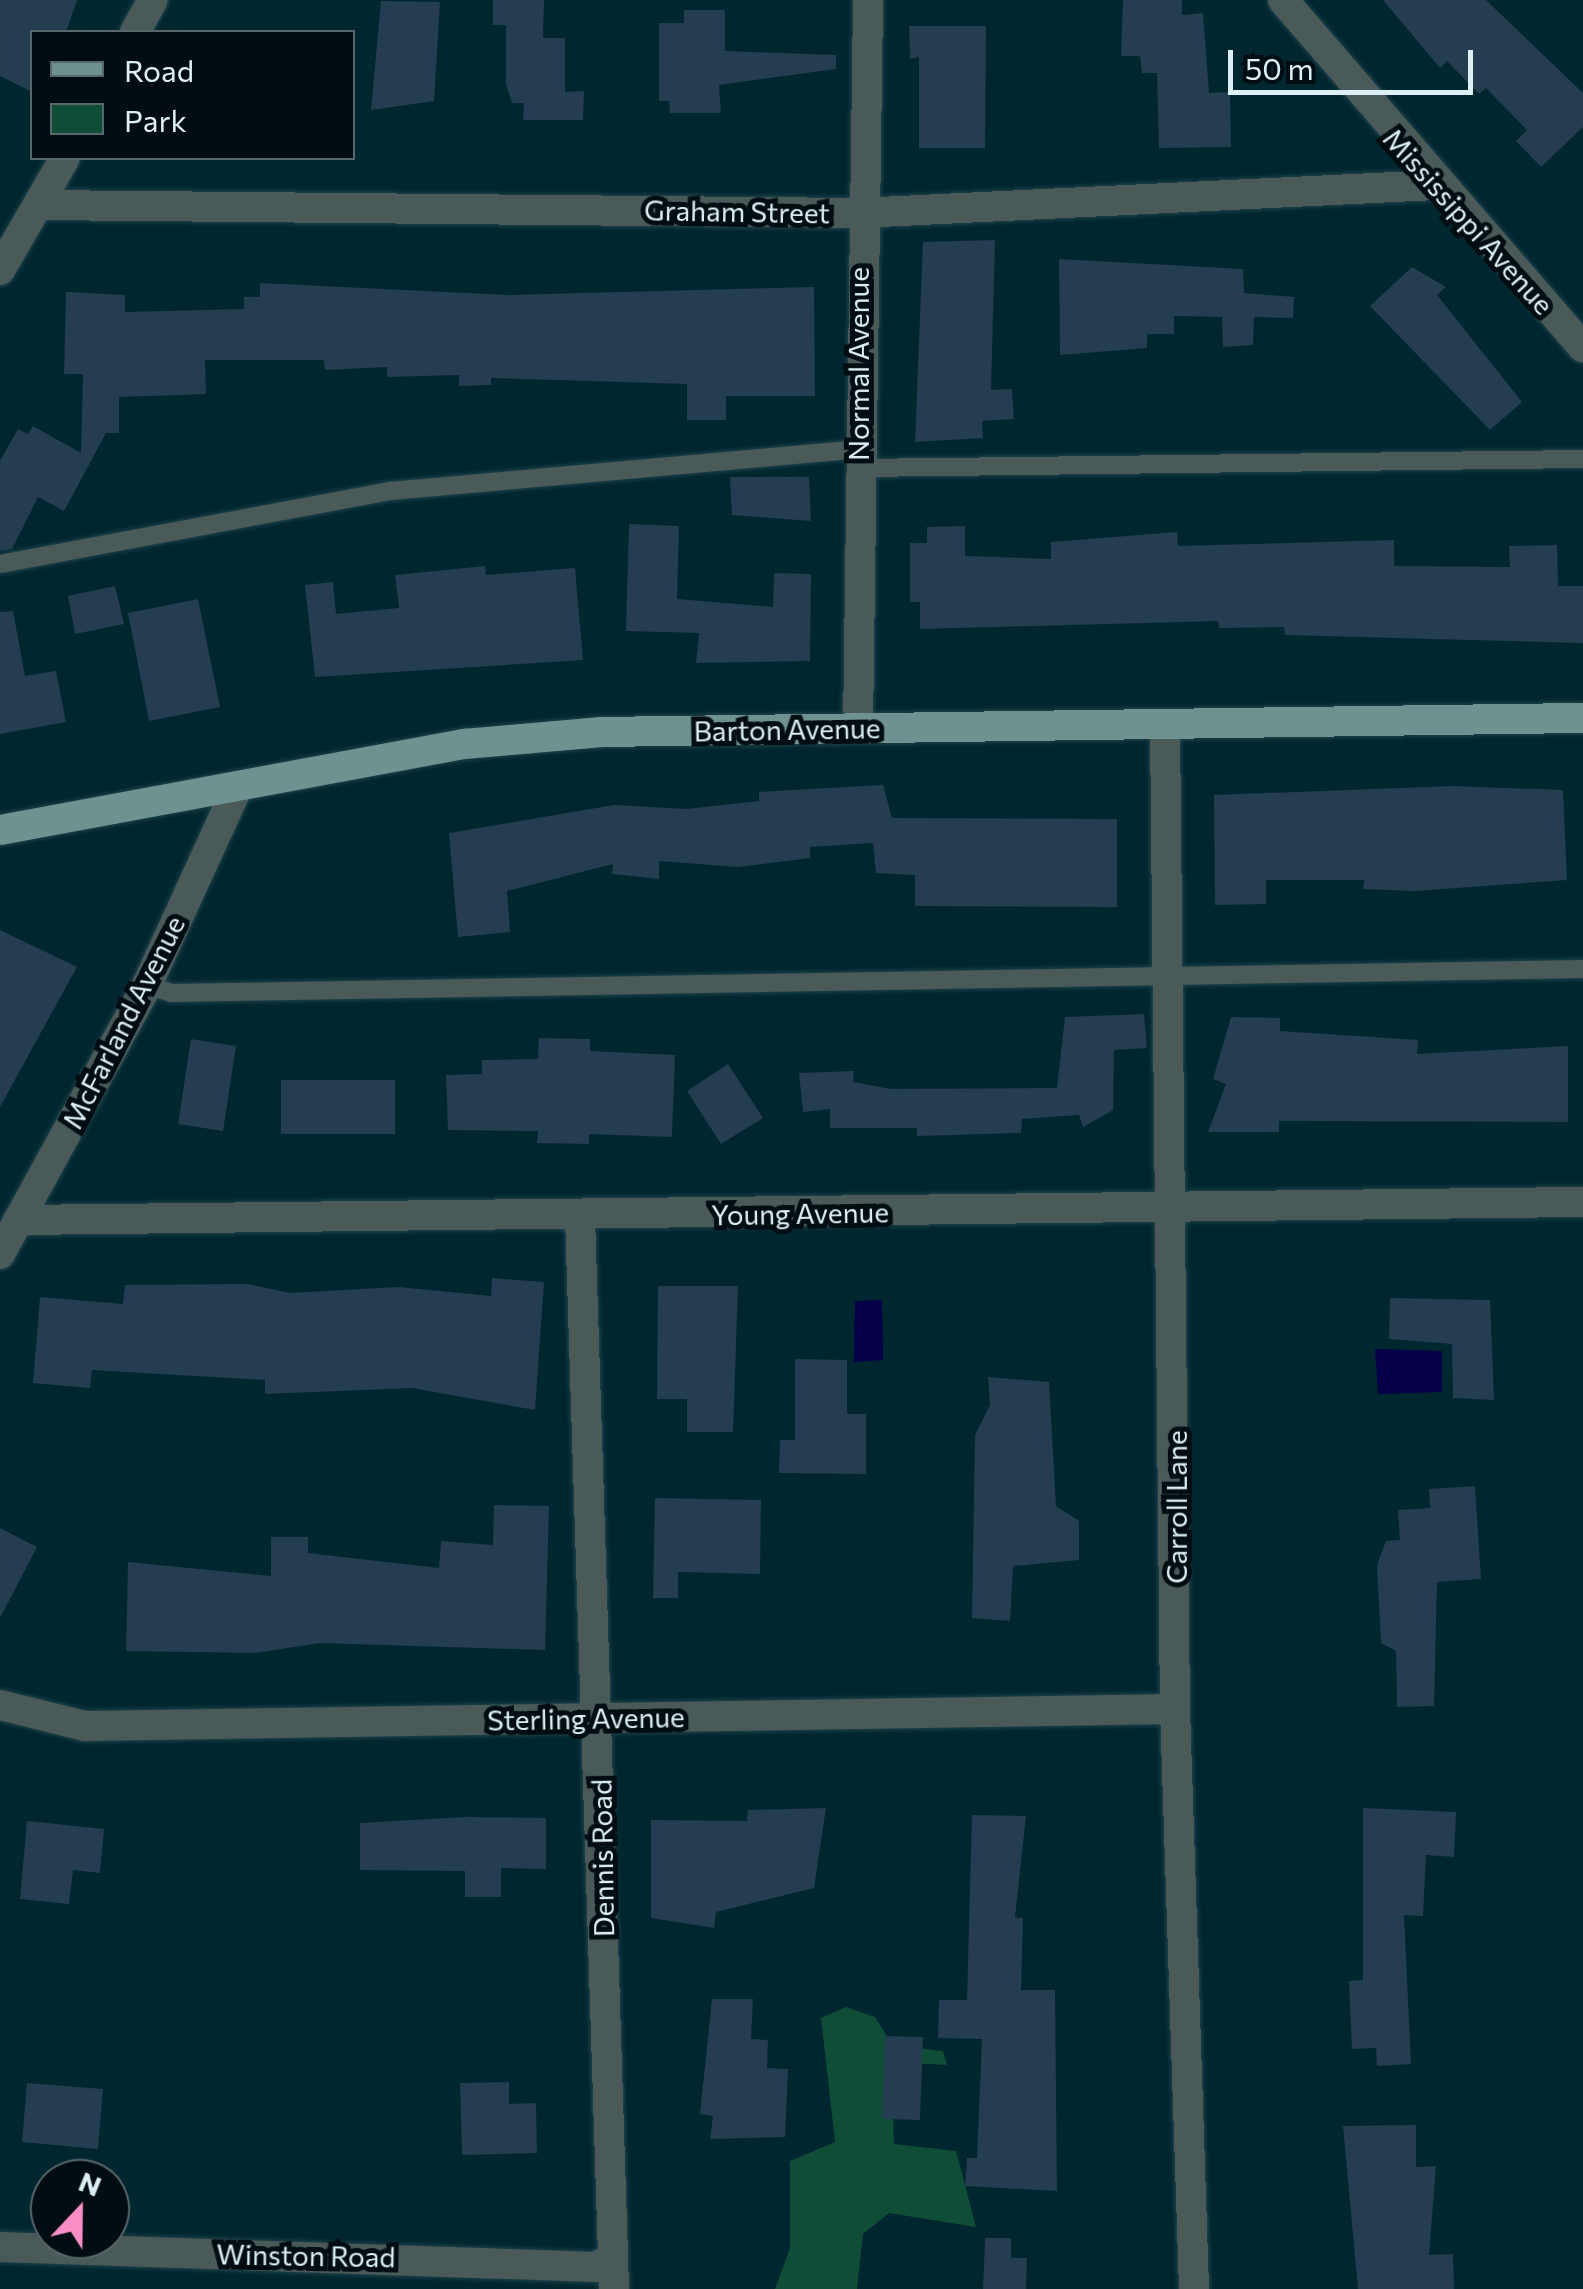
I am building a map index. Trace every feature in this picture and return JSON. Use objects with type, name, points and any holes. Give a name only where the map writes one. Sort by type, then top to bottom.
[{"type":"main road","name":"Barton Avenue","points":[[0,830],[465,744],[858,728],[1583,718]]},
{"type":"street","points":[[136,30],[153,0]]},
{"type":"street","name":"Normal Avenue","points":[[858,728],[859,212],[868,0]]},
{"type":"street","name":"Mississippi Avenue","points":[[1283,0],[1435,184],[1583,348]]},
{"type":"street","points":[[0,270],[64,160]]},
{"type":"street","name":"Graham Street","points":[[38,205],[859,212],[1435,184]]},
{"type":"street","name":"Carroll Lane","points":[[1165,724],[1177,1205],[1175,1708],[1194,2289]]},
{"type":"street","name":"McFarland Avenue","points":[[0,1254],[147,986],[238,786]]},
{"type":"street","name":"Young Avenue","points":[[18,1220],[580,1218],[1177,1205],[1583,1202]]},
{"type":"street","name":"Dennis Road","points":[[580,1218],[599,1718],[612,2274]]},
{"type":"street","name":"Sterling Avenue","points":[[0,1705],[85,1726],[1175,1708]]},
{"type":"street","name":"Winston Road","points":[[0,2246],[596,2267],[612,2274]]},
{"type":"lane","points":[[0,564],[391,492],[858,458],[1583,459]]},
{"type":"lane","points":[[147,986],[171,993],[1170,972],[1583,969]]},
{"type":"green space","points":[[846,2007],[875,2017],[892,2045],[943,2051],[947,2065],[891,2062],[894,2144],[956,2151],[976,2227],[889,2213],[863,2234],[857,2289],[775,2289],[790,2248],[790,2161],[835,2142],[821,2018]]},
{"type":"shaded area","points":[[882,1300],[883,1360],[854,1362],[855,1301]]},
{"type":"shaded area","points":[[1375,1349],[1442,1351],[1442,1392],[1378,1394]]},
{"type":"building","points":[[0,0],[77,0],[67,30],[30,30],[30,91],[0,76]]},
{"type":"building","points":[[493,0],[544,0],[543,38],[565,38],[565,92],[584,91],[583,120],[523,120],[524,103],[512,103],[506,84],[506,25],[493,25]]},
{"type":"building","points":[[1123,0],[1182,0],[1182,15],[1203,13],[1209,93],[1230,92],[1231,147],[1159,148],[1157,73],[1142,73],[1140,56],[1121,56]]},
{"type":"building","points":[[1383,0],[1486,0],[1583,93],[1583,127],[1541,167],[1516,141],[1527,130],[1486,88],[1479,94],[1447,61],[1440,68]]},
{"type":"building","points":[[381,1],[440,2],[434,101],[371,110]]},
{"type":"building","points":[[684,10],[725,10],[725,51],[836,55],[836,69],[719,85],[721,113],[670,113],[669,101],[659,101],[659,23],[684,23]]},
{"type":"building","points":[[909,26],[986,26],[985,148],[919,148],[919,57],[910,59]]},
{"type":"building","points":[[995,240],[991,390],[1012,389],[1014,419],[982,421],[983,438],[915,442],[923,242]]},
{"type":"building","points":[[1059,259],[1243,269],[1244,293],[1294,297],[1293,318],[1254,317],[1253,345],[1223,347],[1222,317],[1174,316],[1174,334],[1147,334],[1147,348],[1060,355]]},
{"type":"building","points":[[1412,267],[1446,287],[1437,295],[1522,402],[1490,430],[1370,306]]},
{"type":"building","points":[[260,283],[507,295],[814,287],[815,396],[726,396],[726,420],[687,420],[687,384],[491,378],[491,385],[459,386],[459,375],[387,377],[387,367],[325,370],[324,360],[205,360],[206,394],[119,397],[119,433],[106,433],[64,511],[38,497],[12,549],[0,551],[0,461],[18,429],[28,434],[33,426],[81,453],[83,374],[64,374],[66,292],[125,295],[125,312],[244,309],[244,297],[260,297]]},
{"type":"building","points":[[730,477],[809,477],[811,521],[732,515]]},
{"type":"building","points":[[629,524],[679,526],[677,599],[773,607],[774,573],[811,574],[810,661],[696,663],[699,633],[626,631]]},
{"type":"building","points":[[965,526],[965,556],[1051,559],[1051,542],[1177,532],[1178,546],[1394,540],[1394,566],[1510,567],[1509,546],[1557,545],[1558,586],[1583,586],[1583,643],[1285,635],[1284,627],[1219,628],[1218,621],[920,629],[920,602],[910,602],[910,543],[927,543],[927,527]]},
{"type":"building","points":[[485,566],[486,575],[575,568],[583,660],[315,677],[305,585],[333,582],[336,614],[399,608],[395,575]]},
{"type":"building","points":[[115,586],[124,624],[75,634],[68,596]]},
{"type":"building","points":[[198,599],[220,707],[149,721],[128,613]]},
{"type":"building","points":[[13,611],[25,676],[56,671],[66,722],[0,734],[0,612]]},
{"type":"building","points":[[883,785],[892,818],[1117,819],[1117,907],[915,906],[915,875],[876,873],[873,843],[810,847],[810,858],[738,867],[659,861],[659,879],[612,874],[613,864],[507,891],[510,932],[458,937],[449,833],[614,805],[686,809],[759,801],[759,792]]},
{"type":"building","points":[[1453,786],[1563,790],[1567,880],[1415,891],[1363,889],[1364,880],[1266,880],[1266,904],[1215,905],[1214,795]]},
{"type":"building","points":[[0,930],[77,967],[0,1107]]},
{"type":"building","points":[[1144,1014],[1147,1048],[1114,1050],[1113,1110],[1083,1127],[1079,1115],[1022,1119],[1021,1133],[917,1136],[917,1128],[830,1128],[830,1109],[803,1112],[799,1073],[854,1071],[853,1082],[891,1089],[1057,1088],[1065,1017]]},
{"type":"building","points":[[1231,1017],[1280,1018],[1280,1031],[1418,1040],[1417,1054],[1568,1046],[1568,1122],[1279,1121],[1279,1132],[1208,1132],[1226,1084],[1213,1079]]},
{"type":"building","points":[[539,1038],[590,1039],[590,1051],[675,1055],[672,1137],[589,1134],[589,1144],[537,1143],[538,1131],[448,1130],[446,1075],[482,1074],[482,1060],[538,1059]]},
{"type":"building","points":[[191,1039],[236,1046],[223,1131],[178,1124]]},
{"type":"building","points":[[728,1064],[763,1118],[721,1144],[687,1091]]},
{"type":"building","points":[[281,1080],[395,1080],[395,1134],[281,1134]]},
{"type":"building","points":[[492,1278],[544,1282],[535,1410],[412,1388],[265,1394],[265,1380],[92,1370],[90,1388],[33,1383],[40,1297],[123,1304],[125,1285],[248,1284],[290,1293],[398,1287],[491,1296]]},
{"type":"building","points":[[658,1286],[738,1286],[733,1432],[687,1432],[687,1399],[657,1399]]},
{"type":"building","points":[[1390,1298],[1490,1300],[1494,1400],[1453,1398],[1452,1344],[1389,1339]]},
{"type":"building","points":[[795,1359],[847,1360],[847,1414],[866,1414],[866,1474],[779,1473],[780,1440],[795,1440]]},
{"type":"building","points":[[988,1377],[1049,1382],[1056,1506],[1079,1521],[1079,1560],[1013,1566],[1010,1621],[972,1618],[975,1435],[990,1405]]},
{"type":"building","points":[[1475,1486],[1481,1579],[1437,1582],[1434,1706],[1397,1707],[1396,1651],[1381,1643],[1377,1565],[1386,1541],[1400,1540],[1398,1510],[1430,1508],[1429,1489]]},
{"type":"building","points":[[655,1498],[761,1500],[760,1574],[678,1572],[678,1598],[653,1598]]},
{"type":"building","points":[[494,1505],[549,1506],[545,1650],[320,1643],[255,1653],[126,1651],[128,1562],[271,1576],[271,1537],[308,1537],[308,1553],[439,1568],[441,1541],[493,1545]]},
{"type":"building","points":[[0,1528],[37,1547],[0,1618]]},
{"type":"building","points":[[826,1808],[814,1888],[716,1912],[714,1928],[651,1918],[651,1820],[747,1821],[748,1810]]},
{"type":"building","points":[[1363,1808],[1456,1812],[1454,1857],[1426,1855],[1423,1916],[1404,1915],[1411,2064],[1377,2066],[1376,2048],[1352,2049],[1349,1981],[1363,1980]]},
{"type":"building","points":[[972,1815],[1026,1816],[1015,1917],[1023,1918],[1021,1990],[1055,1990],[1057,2191],[965,2186],[967,2158],[977,2158],[982,2039],[938,2038],[939,2000],[967,2000]]},
{"type":"building","points":[[466,1817],[546,1818],[546,1869],[501,1868],[501,1897],[465,1897],[465,1871],[360,1870],[360,1823]]},
{"type":"building","points":[[27,1821],[104,1829],[100,1873],[73,1870],[69,1904],[20,1899]]},
{"type":"building","points":[[712,1999],[753,1999],[751,2039],[768,2040],[767,2068],[788,2069],[785,2137],[710,2139],[713,2116],[700,2114]]},
{"type":"building","points":[[885,2036],[923,2037],[920,2120],[882,2119]]},
{"type":"building","points":[[509,2082],[509,2104],[536,2103],[537,2153],[462,2155],[460,2083]]},
{"type":"building","points":[[27,2083],[103,2089],[98,2149],[22,2142]]},
{"type":"building","points":[[1416,2125],[1416,2167],[1436,2166],[1429,2255],[1453,2254],[1454,2289],[1358,2289],[1343,2126]]},
{"type":"building","points":[[985,2238],[1011,2238],[1011,2258],[1027,2258],[1026,2289],[983,2289]]}]
